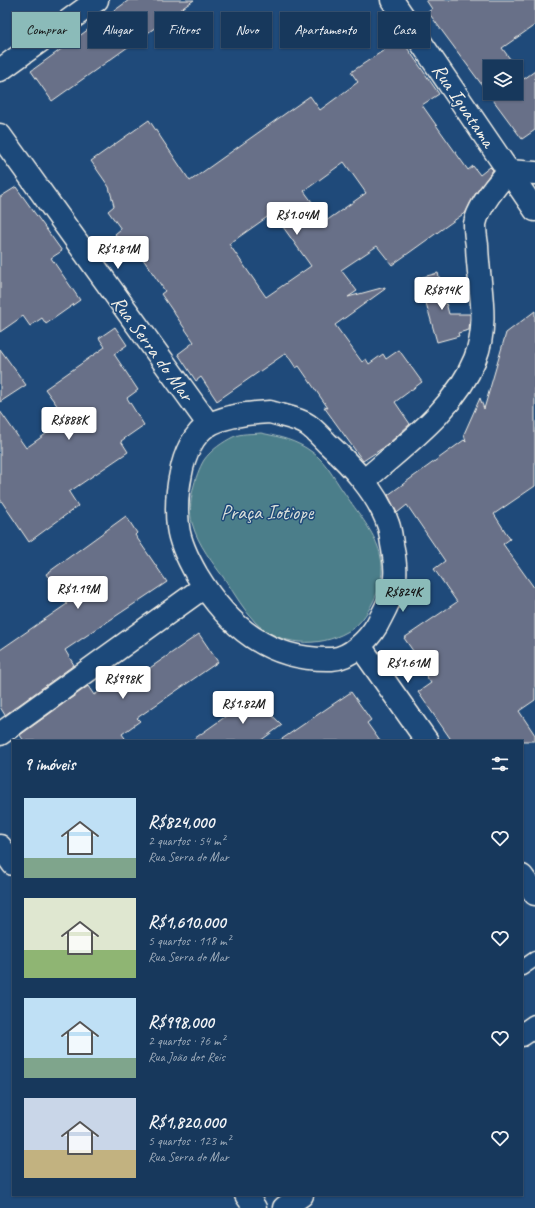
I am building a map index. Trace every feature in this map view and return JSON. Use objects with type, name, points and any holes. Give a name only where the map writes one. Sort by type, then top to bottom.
[{"type":"street","points":[[0,70],[97,0]]},
{"type":"street","name":"Rua Iguatama","points":[[392,0],[535,210]]},
{"type":"street","name":"Rua Serra do Mar","points":[[0,135],[209,425]]},
{"type":"street","points":[[364,481],[405,447],[465,382],[476,358],[484,322],[477,261],[476,223],[493,189],[509,171],[535,173]]},
{"type":"street","points":[[270,412],[307,424],[346,460],[364,481],[381,508],[388,525],[396,564],[394,587],[388,605],[370,637],[360,646],[336,658],[297,657],[279,652],[246,634],[204,588],[189,562],[178,529],[176,497],[182,463],[193,440],[209,425],[242,414],[270,412]]},
{"type":"street","points":[[0,734],[204,588]]},
{"type":"street","points":[[360,646],[426,740]]},
{"type":"street","points":[[0,846],[12,863]]},
{"type":"street","points":[[523,877],[535,894]]},
{"type":"street","points":[[523,1034],[535,1026]]},
{"type":"street","points":[[247,1196],[255,1208]]},
{"type":"street","points":[[284,1208],[301,1196]]},
{"type":"lane","points":[[523,967],[535,959]]},
{"type":"green space","name":"Praça Iotiope","points":[[261,433],[294,442],[306,448],[321,460],[362,517],[370,530],[381,556],[382,570],[380,585],[373,602],[359,623],[347,632],[336,637],[324,641],[300,642],[287,640],[265,630],[255,622],[243,607],[206,554],[192,523],[190,508],[191,499],[195,482],[204,460],[217,447],[233,437],[243,434]]},
{"type":"building","points":[[129,0],[194,0],[177,12],[155,12],[155,28],[147,33],[147,12],[112,12]]},
{"type":"building","points":[[426,0],[535,0],[535,25],[502,48],[511,60],[483,60],[483,86],[430,15],[430,12],[428,12],[432,9]]},
{"type":"building","points":[[88,30],[88,48],[127,48],[52,101],[31,71],[63,48],[80,48],[80,36]]},
{"type":"building","points":[[387,48],[407,48],[439,94],[422,105],[468,170],[473,166],[480,175],[490,167],[493,170],[474,196],[466,212],[392,265],[377,246],[341,270],[357,291],[348,297],[385,287],[385,289],[335,325],[362,362],[366,359],[369,364],[383,354],[386,359],[399,350],[422,382],[395,402],[410,424],[386,446],[363,461],[324,407],[328,408],[299,366],[296,368],[286,353],[217,401],[201,377],[196,381],[178,354],[194,342],[161,294],[165,291],[136,249],[129,254],[115,234],[121,229],[108,211],[114,206],[109,187],[91,161],[149,120],[190,181],[310,96],[320,110],[358,82],[351,72]],"holes":[[[344,162],[366,193],[326,221],[304,191]],[[273,213],[311,266],[266,297],[229,244]]]},
{"type":"building","points":[[535,71],[535,130],[522,139],[493,100],[523,100],[523,78],[524,79]]},
{"type":"building","points":[[16,187],[62,251],[51,258],[80,300],[46,324],[42,318],[30,326],[23,316],[0,332],[0,197]]},
{"type":"building","points":[[438,273],[449,314],[470,314],[470,317],[469,330],[458,333],[459,336],[437,342],[419,278]]},
{"type":"building","points":[[535,311],[535,486],[494,514],[510,539],[503,544],[535,589],[535,700],[519,711],[535,735],[535,741],[451,740],[418,692],[431,683],[415,660],[418,658],[404,638],[457,602],[434,569],[445,561],[407,505],[397,513],[388,495],[464,440],[466,442],[464,434],[480,398],[484,409],[506,333]]},
{"type":"building","points":[[115,327],[127,345],[114,354],[138,390],[127,398],[144,425],[121,441],[128,452],[69,492],[78,506],[29,542],[0,499],[0,411],[26,448],[67,419],[45,389],[105,347],[99,338]]},
{"type":"building","points":[[0,349],[26,385],[0,402]]},
{"type":"building","points":[[126,516],[137,533],[135,535],[167,582],[65,650],[74,665],[5,715],[0,707],[0,650],[67,604],[46,574]]},
{"type":"building","points":[[199,634],[218,662],[137,718],[140,721],[122,734],[126,740],[23,740],[20,735],[88,686],[94,695],[113,683],[118,690]]},
{"type":"building","points":[[351,692],[371,720],[367,723],[379,740],[280,740]]},
{"type":"building","points":[[253,697],[282,725],[261,740],[192,740]]}]
